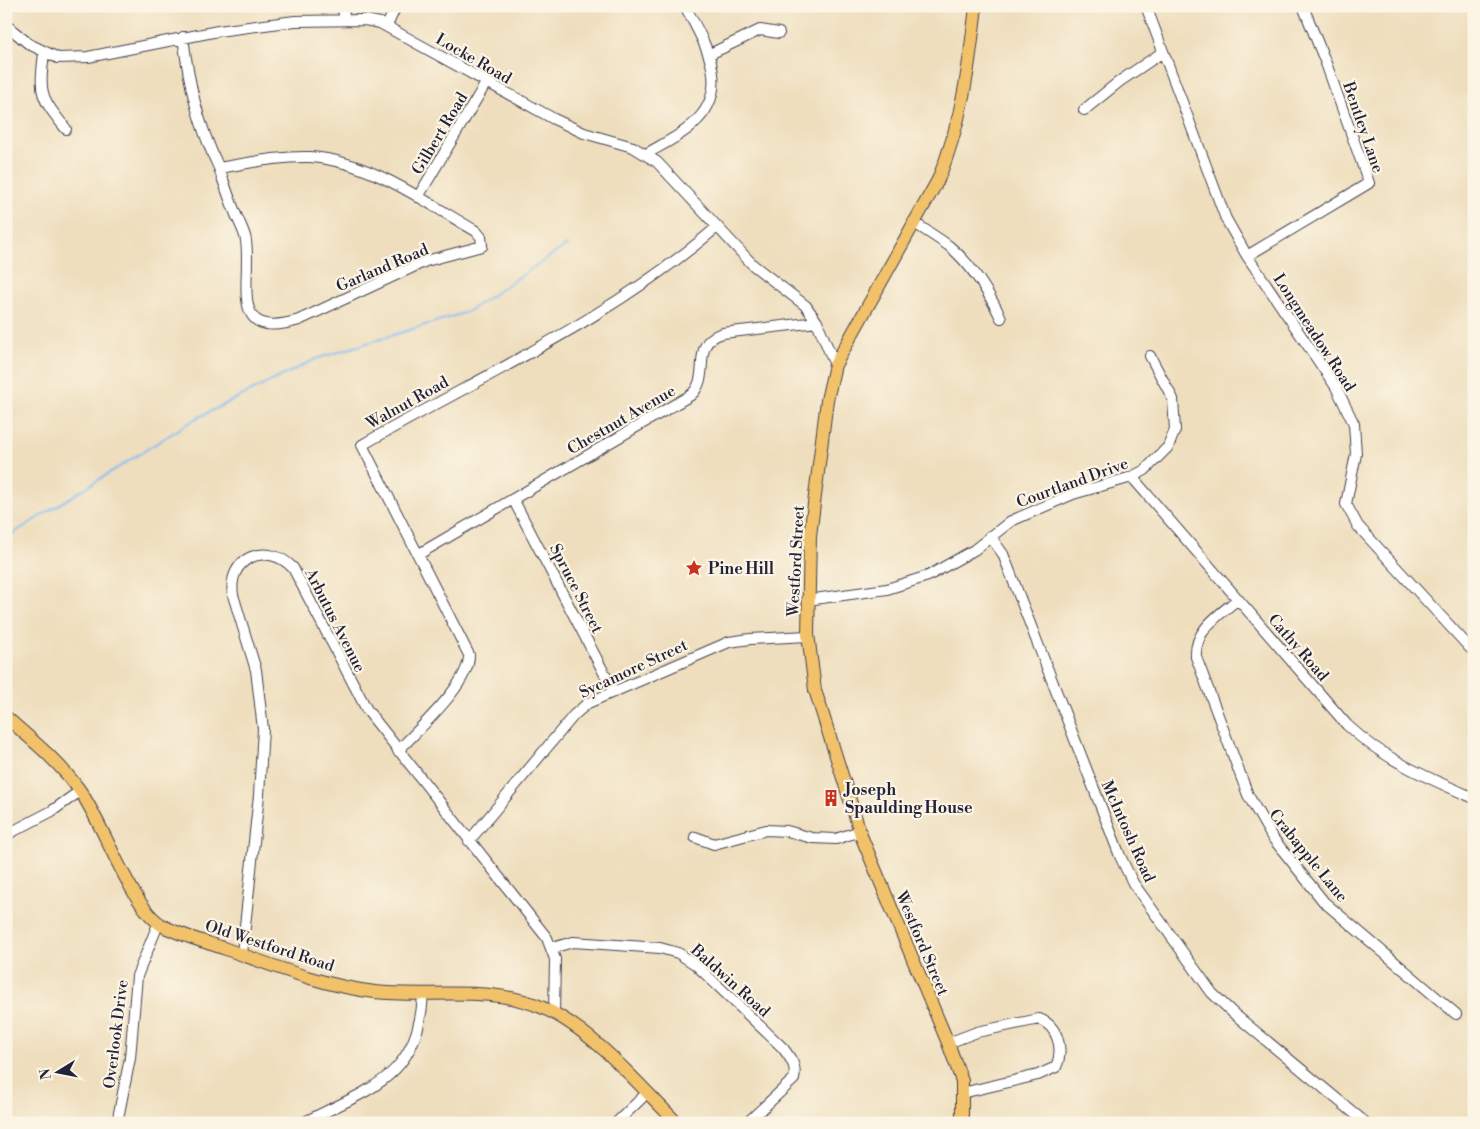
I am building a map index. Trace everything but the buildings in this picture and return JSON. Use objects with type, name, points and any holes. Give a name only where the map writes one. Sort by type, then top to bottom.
[{"type":"main road","name":"Westford Street","points":[[962,1123],[962,1081],[860,830],[815,690],[808,636],[807,600],[810,536],[827,400],[835,365],[938,180],[958,126],[967,87],[976,6]]},
{"type":"main road","name":"Old Westford Road","points":[[6,717],[43,751],[80,791],[136,896],[159,922],[302,976],[339,985],[374,992],[501,997],[540,1006],[570,1022],[585,1034],[677,1123]]},
{"type":"street","points":[[342,6],[345,19]]},
{"type":"street","points":[[387,26],[396,6]]},
{"type":"street","points":[[646,154],[691,127],[704,111],[709,101],[714,80],[710,54],[685,6]]},
{"type":"street","name":"Longmeadow Road","points":[[1146,6],[1226,219],[1247,256],[1336,387],[1354,424],[1357,444],[1347,497],[1348,511],[1358,526],[1470,648]]},
{"type":"street","name":"Bentley Lane","points":[[1247,256],[1369,183],[1327,66],[1303,6]]},
{"type":"street","name":"Locke Road","points":[[6,25],[29,44],[44,53],[58,58],[88,57],[183,37],[295,21],[373,20],[387,26],[486,83],[584,133],[624,143],[646,154],[667,172],[753,265],[806,306],[816,322],[835,365]]},
{"type":"street","points":[[710,54],[760,30],[779,33]]},
{"type":"street","name":"Garland Road","points":[[183,37],[194,104],[206,140],[246,238],[248,259],[246,305],[252,315],[263,324],[282,325],[299,320],[426,262],[482,246],[481,237],[476,231],[386,179],[354,166],[312,157],[295,157],[219,168]]},
{"type":"street","points":[[1084,110],[1126,77],[1163,52]]},
{"type":"street","points":[[44,53],[40,86],[47,104],[66,129]]},
{"type":"street","name":"Gilbert Road","points":[[418,198],[486,83]]},
{"type":"street","points":[[913,222],[956,254],[994,302],[1002,318]]},
{"type":"street","name":"Walnut Road","points":[[398,751],[454,689],[469,662],[469,655],[362,445],[614,302],[680,260],[717,227]]},
{"type":"street","name":"Chestnut Avenue","points":[[419,554],[691,395],[700,382],[705,344],[712,337],[723,333],[816,322]]},
{"type":"street","name":"Courtland Drive","points":[[807,600],[906,584],[946,567],[974,550],[1011,521],[1038,508],[1073,494],[1132,477],[1145,470],[1168,447],[1175,430],[1173,399],[1150,356]]},
{"type":"street","name":"Cathy Road","points":[[1132,477],[1347,725],[1364,742],[1396,761],[1474,798]]},
{"type":"street","name":"Spruce Street","points":[[513,499],[614,692]]},
{"type":"street","name":"McIntosh Road","points":[[990,536],[1002,554],[1116,847],[1132,883],[1212,993],[1233,1013],[1366,1123]]},
{"type":"street","name":"Arbutus Avenue","points":[[242,954],[259,795],[262,737],[261,708],[256,670],[232,589],[235,573],[245,560],[259,554],[270,554],[280,557],[293,568],[356,694],[398,751],[535,922],[552,948],[555,966],[554,1014]]},
{"type":"street","name":"Crabapple Lane","points":[[1238,599],[1200,634],[1195,646],[1196,657],[1256,812],[1272,837],[1324,902],[1456,1014]]},
{"type":"street","name":"Sycamore Street","points":[[469,840],[574,715],[588,703],[725,644],[750,639],[808,636]]},
{"type":"street","points":[[6,835],[52,811],[80,791]]},
{"type":"street","points":[[694,837],[714,844],[766,830],[787,831],[812,838],[836,839],[860,830]]},
{"type":"street","name":"Overlook Drive","points":[[117,1123],[130,1058],[137,976],[159,922]]},
{"type":"street","name":"Baldwin Road","points":[[552,948],[573,942],[660,948],[678,953],[695,964],[783,1048],[793,1061],[796,1072],[794,1080],[746,1123]]},
{"type":"street","points":[[303,1123],[370,1089],[393,1074],[407,1056],[422,1017],[423,994]]},
{"type":"street","points":[[948,1043],[977,1032],[1039,1019],[1049,1023],[1055,1029],[1059,1059],[1056,1067],[1038,1075],[962,1093]]},
{"type":"street","points":[[616,1123],[647,1093]]},
{"type":"waterway","points":[[6,538],[195,419],[316,359],[467,312],[567,245]]},
{"type":"place","name":"Pine Hill","points":[[694,568]]},
{"type":"place","name":"Joseph Spaulding House","points":[[831,798]]}]
